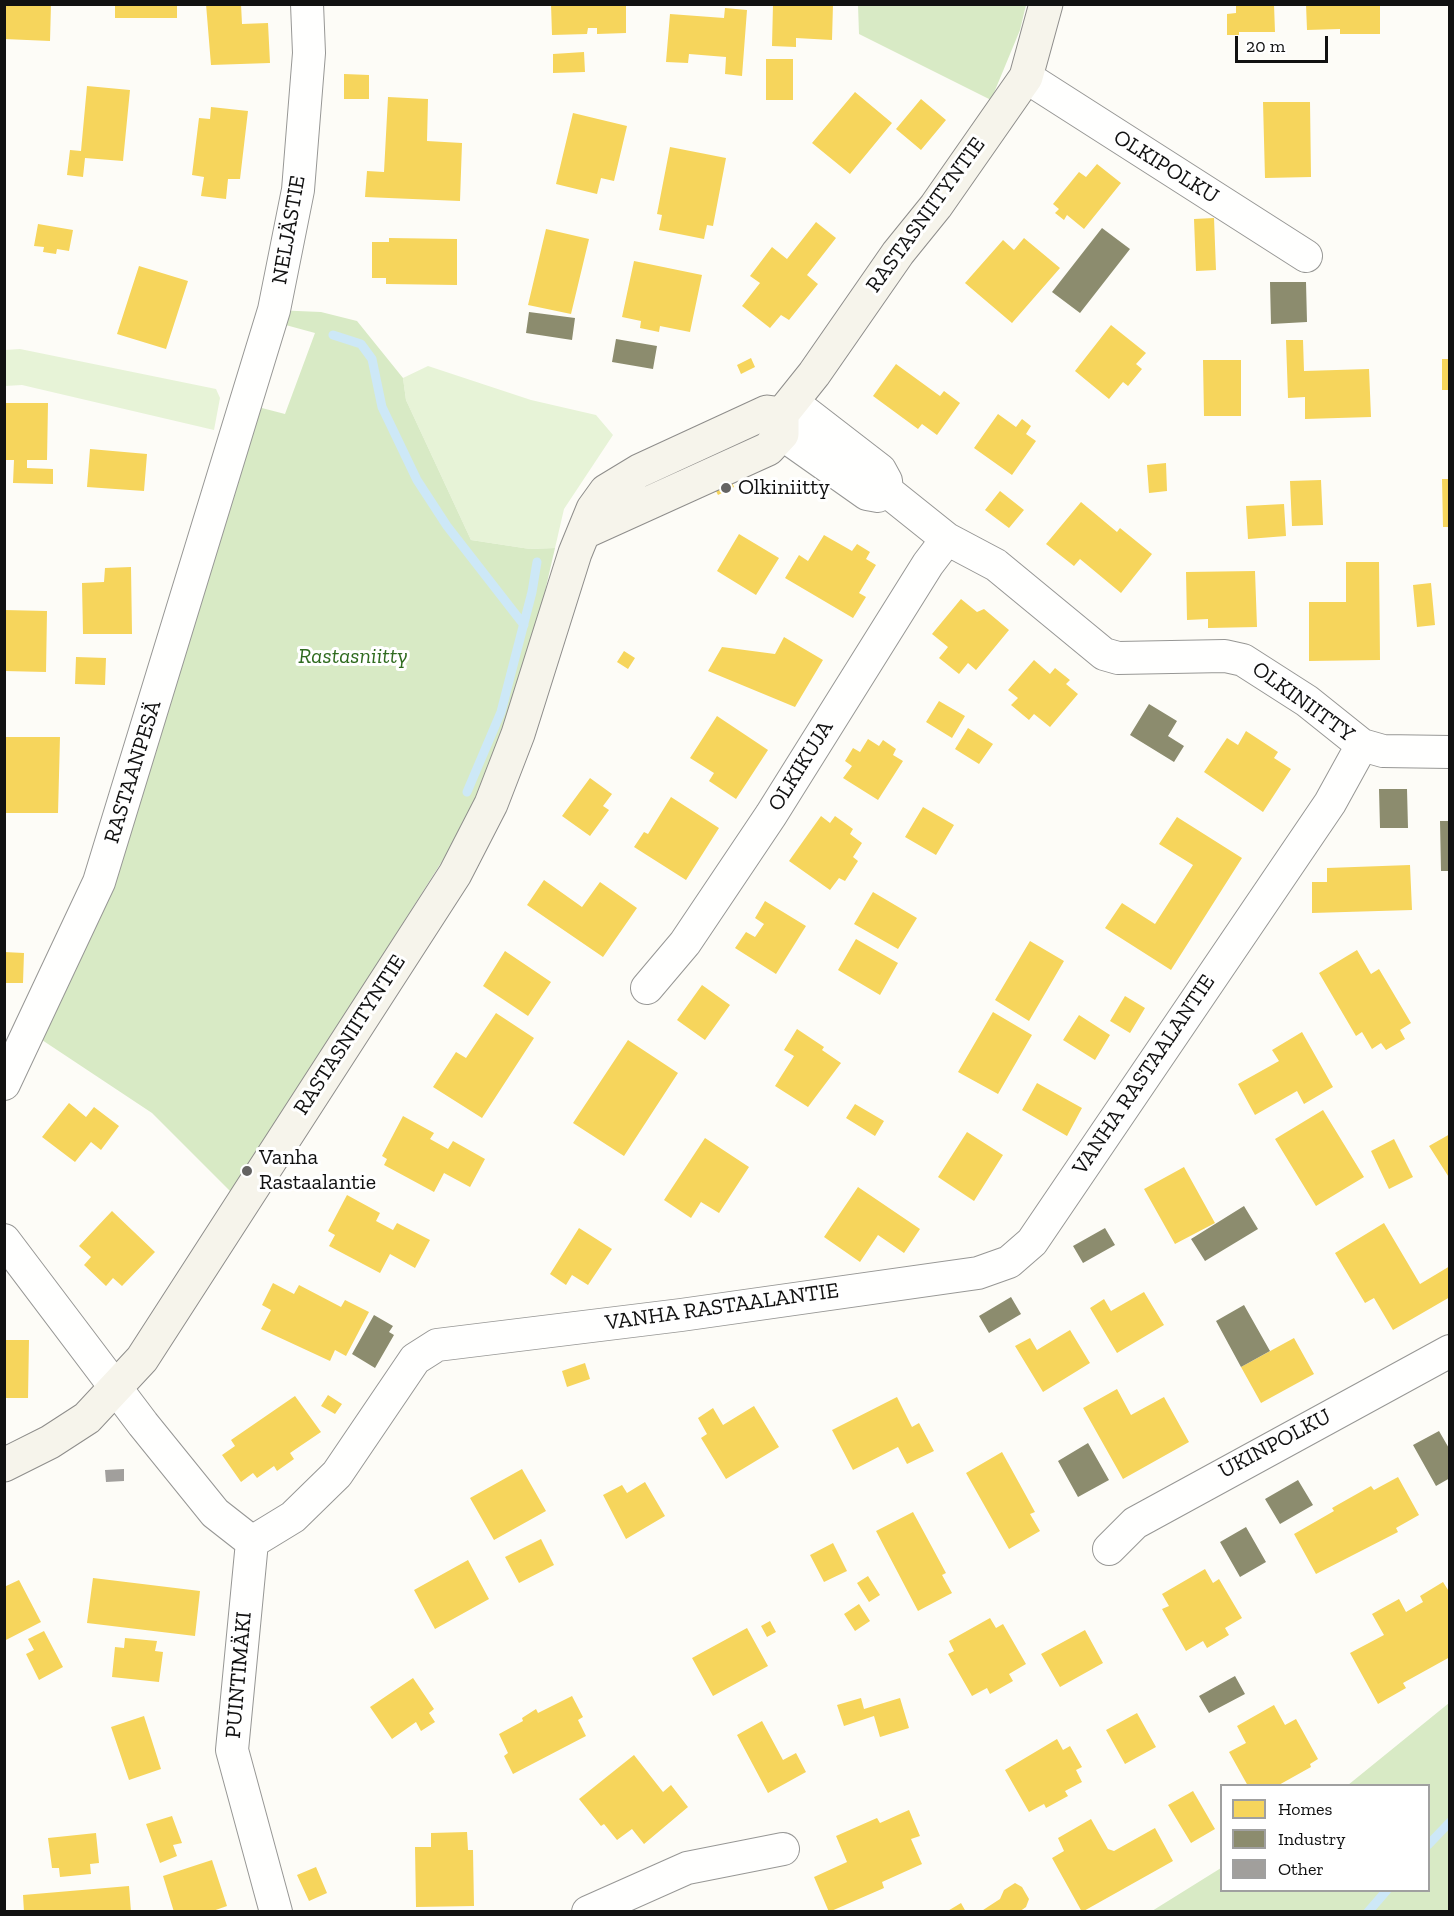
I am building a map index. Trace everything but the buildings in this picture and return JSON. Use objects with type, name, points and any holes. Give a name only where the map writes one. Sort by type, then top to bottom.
[{"type":"street","name":"NELJÄSTIE","points":[[231,448],[274,310],[298,190],[309,53],[307,4]]},
{"type":"street","name":"RASTASNIITYNTIE","points":[[4,1465],[50,1442],[87,1418],[142,1359],[469,848],[491,804],[518,734],[576,553],[587,531],[593,509],[606,491],[619,482],[767,412],[785,417],[891,262],[936,206],[1026,77],[1046,4]]},
{"type":"street","name":"OLKIPOLKU","points":[[1026,77],[1306,255]]},
{"type":"street","name":"OLKINIITTY","points":[[785,417],[880,470],[886,482],[887,491],[947,539],[996,565],[1104,654],[1118,658],[1225,656],[1243,660],[1307,701],[1362,745],[1383,751],[1449,752]]},
{"type":"street","name":"RASTAANPESÄ","points":[[4,1084],[99,882],[231,448]]},
{"type":"street","name":"OLKIKUJA","points":[[647,988],[685,943],[771,815],[927,564],[947,539]]},
{"type":"street","name":"VANHA RASTAALANTIE","points":[[252,1542],[293,1517],[337,1474],[415,1359],[437,1345],[681,1315],[978,1272],[1009,1262],[1032,1242],[1330,803],[1362,745]]},
{"type":"street","points":[[4,1240],[116,1389],[215,1513],[252,1542]]},
{"type":"street","name":"UKINPOLKU","points":[[1109,1549],[1135,1523],[1449,1351]]},
{"type":"street","name":"PUINTIMÄKI","points":[[252,1542],[232,1749],[276,1911]]},
{"type":"street","points":[[588,1911],[687,1868],[783,1849]]},
{"type":"green space","points":[[858,5],[1026,5],[1020,30],[991,100],[859,34]]},
{"type":"green space","name":"Rastasniitty","points":[[274,310],[321,312],[357,321],[403,378],[406,400],[471,540],[530,549],[555,548],[543,600],[511,707],[470,817],[232,1193],[152,1113],[39,1038],[258,407],[285,414],[315,333],[271,321]]},
{"type":"green space","points":[[20,349],[216,389],[220,398],[214,430],[22,385],[5,386],[5,350]]},
{"type":"green space","points":[[428,366],[531,400],[596,415],[613,435],[564,509],[555,548],[530,549],[471,540],[406,400],[403,378]]},
{"type":"green space","points":[[1449,1703],[1449,1911],[1152,1911],[1220,1869],[1220,1892],[1430,1892],[1430,1784],[1349,1784]]},
{"type":"waterway","points":[[333,335],[361,344],[372,359],[382,407],[417,480],[447,526],[524,625]]},
{"type":"waterway","points":[[467,792],[501,712],[532,592],[537,562]]},
{"type":"waterway","points":[[1430,1843],[1450,1822]]},
{"type":"waterway","points":[[1368,1912],[1385,1892]]},
{"type":"place","name":"Olkiniitty","points":[[726,488]]},
{"type":"place","name":"Vanha Rastaalantie","points":[[247,1171]]}]
